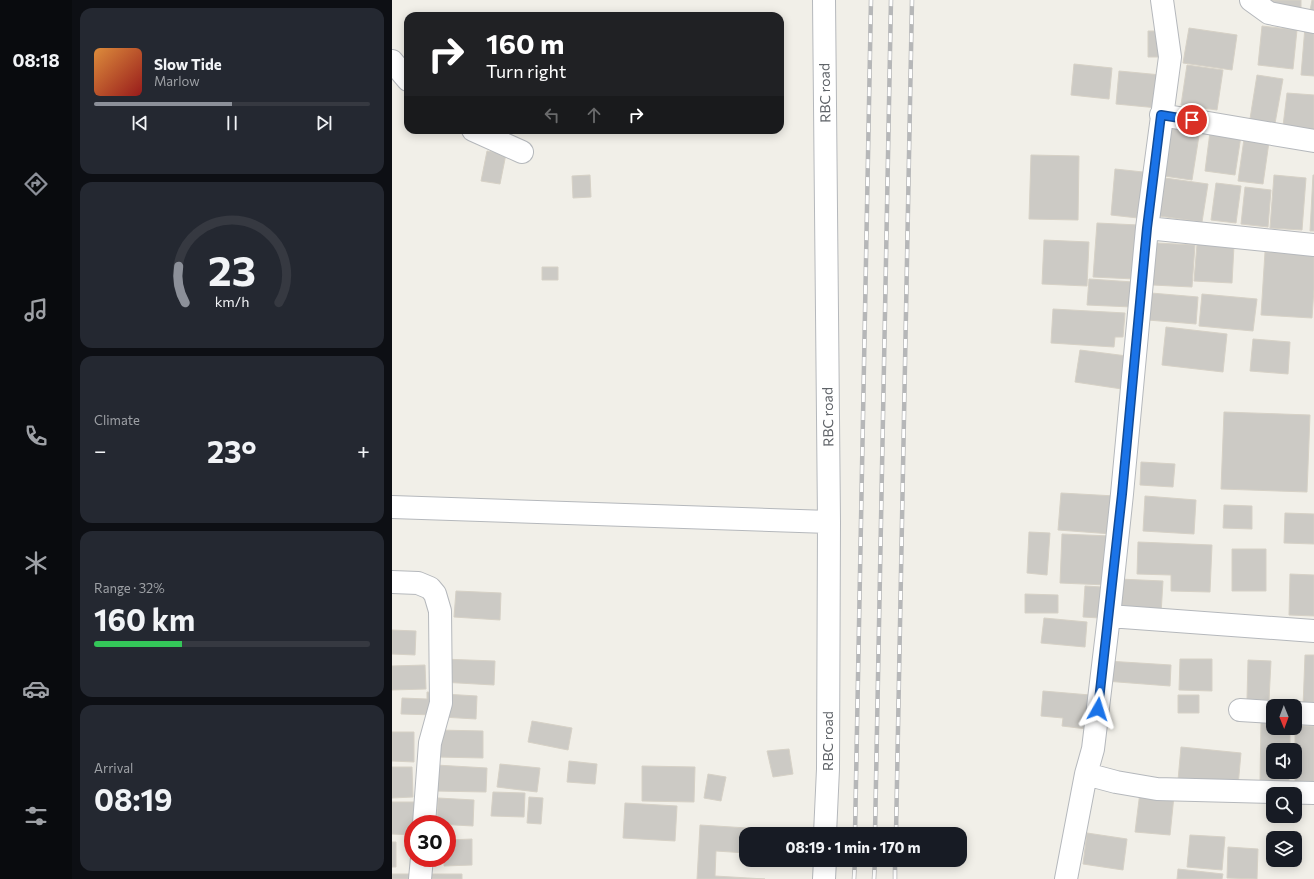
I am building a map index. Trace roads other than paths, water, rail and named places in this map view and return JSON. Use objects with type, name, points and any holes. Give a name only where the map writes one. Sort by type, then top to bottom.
[{"type":"street","name":"RBC road","points":[[824,0],[829,522],[828,769],[826,827]]},
{"type":"street","points":[[1066,879],[1086,774],[1093,749],[1109,616],[1123,486],[1147,228],[1170,57],[1162,0]]},
{"type":"street","points":[[1251,0],[1269,13],[1314,22]]},
{"type":"street","points":[[392,61],[404,75]]},
{"type":"street","points":[[1161,115],[1314,141]]},
{"type":"street","points":[[481,134],[522,152]]},
{"type":"street","points":[[1147,228],[1314,245]]},
{"type":"street","points":[[392,507],[829,522]]},
{"type":"street","points":[[392,582],[418,584],[430,588],[435,594],[440,611],[441,703],[430,744],[425,815]]},
{"type":"street","points":[[1109,616],[1314,631]]},
{"type":"street","points":[[1240,710],[1266,712]]},
{"type":"street","points":[[1302,713],[1314,714]]},
{"type":"street","points":[[1086,774],[1116,782],[1157,788],[1314,792]]},
{"type":"street","points":[[420,879],[421,867]]},
{"type":"street","points":[[824,867],[824,879]]},
{"type":"railway","points":[[855,827],[871,0]]},
{"type":"railway","points":[[875,827],[891,0]]},
{"type":"railway","points":[[896,827],[912,0]]},
{"type":"railway","points":[[854,879],[855,867]]},
{"type":"railway","points":[[874,879],[875,867]]},
{"type":"railway","points":[[895,867],[895,879]]}]
